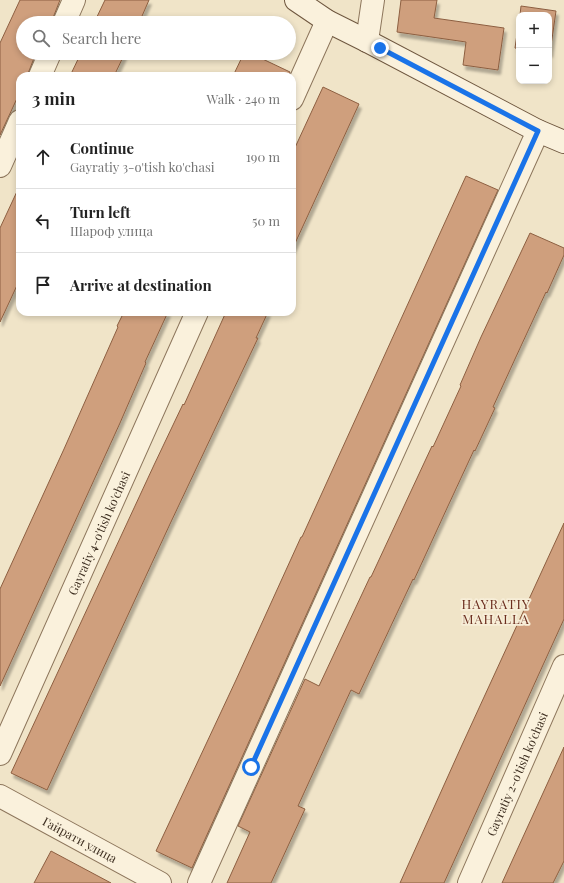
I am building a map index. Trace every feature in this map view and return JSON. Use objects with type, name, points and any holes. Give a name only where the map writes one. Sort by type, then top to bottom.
[{"type":"street","points":[[67,16],[74,0]]},
{"type":"street","points":[[296,0],[327,21],[538,131],[564,142]]},
{"type":"street","points":[[367,41],[373,0]]},
{"type":"street","points":[[296,90],[327,21]]},
{"type":"street","points":[[42,72],[47,60]]},
{"type":"street","points":[[0,166],[16,130]]},
{"type":"street","points":[[199,883],[538,131]]},
{"type":"street","name":"Gayratiy 4-o'tish ko'chasi","points":[[0,754],[195,316]]},
{"type":"street","name":"Gayratiy 2-o'tish ko'chasi","points":[[469,883],[564,666]]},
{"type":"street","name":"Гайрати улица","points":[[0,796],[160,883]]},
{"type":"building","points":[[20,0],[60,0],[54,16],[16,16],[16,60],[33,60],[29,72],[16,72],[16,101],[0,135],[0,43]]},
{"type":"building","points":[[105,0],[149,0],[142,16],[97,16]]},
{"type":"building","points":[[401,0],[437,0],[434,18],[504,28],[498,70],[463,65],[466,42],[397,32]]},
{"type":"building","points":[[521,6],[556,11],[552,39],[552,12],[520,12]]},
{"type":"building","points":[[78,60],[122,60],[116,72],[72,72]]},
{"type":"building","points":[[241,60],[265,60],[290,72],[235,72]]},
{"type":"building","points":[[323,87],[359,104],[296,241],[296,145]]},
{"type":"building","points":[[466,176],[498,190],[192,868],[156,851],[302,537]]},
{"type":"building","points":[[16,194],[16,288],[0,322],[0,228]]},
{"type":"building","points":[[530,233],[564,248],[564,255],[493,407],[495,408],[475,451],[474,450],[359,694],[351,690],[298,806],[305,809],[271,883],[227,883],[250,832],[238,826],[305,679],[319,686],[432,446],[433,447],[461,386],[460,385],[481,337]]},
{"type":"building","points":[[122,316],[166,316],[145,362],[146,363],[120,423],[0,686],[0,589],[64,449],[118,327],[117,326]]},
{"type":"building","points":[[224,316],[266,316],[256,338],[258,338],[47,790],[11,773],[154,465],[183,404],[184,405]]},
{"type":"building","points":[[564,523],[564,619],[444,883],[400,883],[462,745]]},
{"type":"building","points":[[564,747],[564,861],[553,883],[502,883]]},
{"type":"building","points":[[51,851],[111,883],[34,883]]},
{"type":"district","name":"HAYRATIY MAHALLA","points":[[496,610]]},
{"type":"route","points":[[251,767],[538,131],[380,48]]}]
